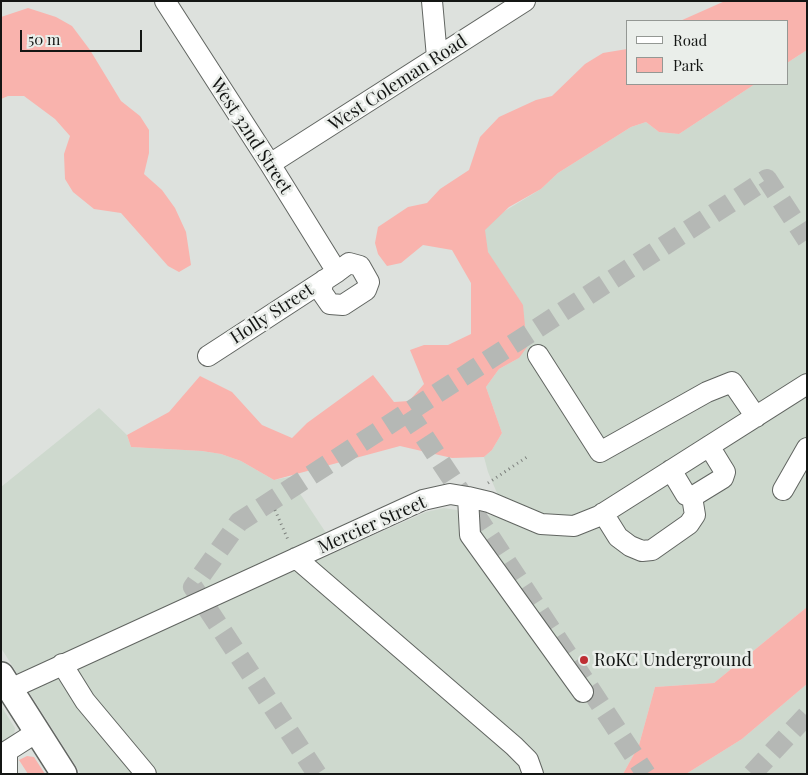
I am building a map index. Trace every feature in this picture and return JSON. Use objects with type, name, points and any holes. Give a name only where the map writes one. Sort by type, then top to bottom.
[{"type":"main road","points":[[6,682],[64,774]]},
{"type":"street","name":"West 32nd Street","points":[[165,1],[270,164],[330,276]]},
{"type":"street","points":[[432,1],[437,57]]},
{"type":"street","name":"West Coleman Road","points":[[270,164],[525,1]]},
{"type":"street","name":"Holly Street","points":[[208,356],[330,276]]},
{"type":"street","points":[[538,355],[600,452],[706,392],[732,382],[756,417]]},
{"type":"street","name":"Mercier Street","points":[[6,682],[62,664],[423,500],[450,494],[468,497],[490,502],[541,524],[574,526],[603,513],[807,384]]},
{"type":"street","points":[[692,498],[723,478],[725,472],[709,446]]},
{"type":"street","points":[[783,490],[807,448]]},
{"type":"street","points":[[671,470],[686,495],[692,498]]},
{"type":"street","points":[[468,497],[470,535],[583,692]]},
{"type":"street","points":[[603,513],[618,537],[630,546],[642,551],[652,550],[689,524],[695,515],[692,498]]},
{"type":"street","points":[[296,558],[514,746],[528,760],[533,774]]},
{"type":"street","points":[[62,664],[85,701],[146,774]]},
{"type":"street","points":[[7,774],[4,753],[37,732]]},
{"type":"path","points":[[487,484],[527,457]]},
{"type":"path","points":[[275,510],[296,558]]},
{"type":"shaded area","points":[[807,50],[807,607],[714,683],[655,687],[639,745],[623,774],[81,774],[1,648],[1,487],[99,408],[127,435],[131,447],[202,451],[221,454],[241,461],[274,480],[289,477],[338,551],[426,512],[444,508],[493,516],[497,493],[484,457],[492,450],[502,433],[486,387],[499,369],[519,358],[488,252],[475,229],[541,189],[558,173],[631,127],[646,122],[659,132],[679,134],[753,85],[788,85],[788,62]]},
{"type":"shaded area","points":[[807,684],[807,774],[686,774],[742,739]]},
{"type":"shaded area","points":[[1,706],[15,728],[14,736],[1,744]]},
{"type":"green space","points":[[725,1],[807,1],[807,50],[788,62],[788,20],[682,20]]},
{"type":"green space","points":[[28,8],[56,17],[72,26],[90,50],[121,101],[140,116],[149,130],[149,153],[144,174],[162,190],[175,208],[186,232],[191,265],[179,272],[168,266],[121,213],[94,209],[73,192],[65,179],[64,154],[70,136],[55,119],[24,96],[8,96],[1,99],[1,17]]},
{"type":"green space","points":[[626,49],[626,85],[753,85],[679,134],[659,132],[646,122],[631,127],[558,173],[541,189],[509,207],[485,230],[488,252],[523,305],[527,347],[519,358],[499,369],[486,387],[502,433],[492,450],[484,457],[452,458],[400,446],[274,480],[241,461],[221,454],[202,451],[131,447],[127,435],[169,412],[200,376],[232,392],[262,425],[292,438],[307,423],[373,375],[394,402],[409,401],[424,384],[410,350],[424,345],[448,345],[471,334],[471,283],[452,250],[423,245],[401,263],[387,266],[378,254],[375,243],[378,227],[408,207],[427,203],[440,189],[469,170],[480,137],[499,117],[536,100],[552,96],[585,64],[603,53]]},
{"type":"green space","points":[[807,607],[807,684],[742,739],[686,774],[623,774],[639,745],[655,687],[714,683]]},
{"type":"green space","points":[[27,756],[34,757],[45,774],[28,774],[19,760]]},
{"type":"tunnel","points":[[317,774],[193,587],[239,522],[767,179],[807,240]]},
{"type":"tunnel","points":[[408,412],[646,774]]},
{"type":"tunnel","points":[[752,774],[807,715]]},
{"type":"place","name":"RoKC Underground","points":[[584,660]]}]
